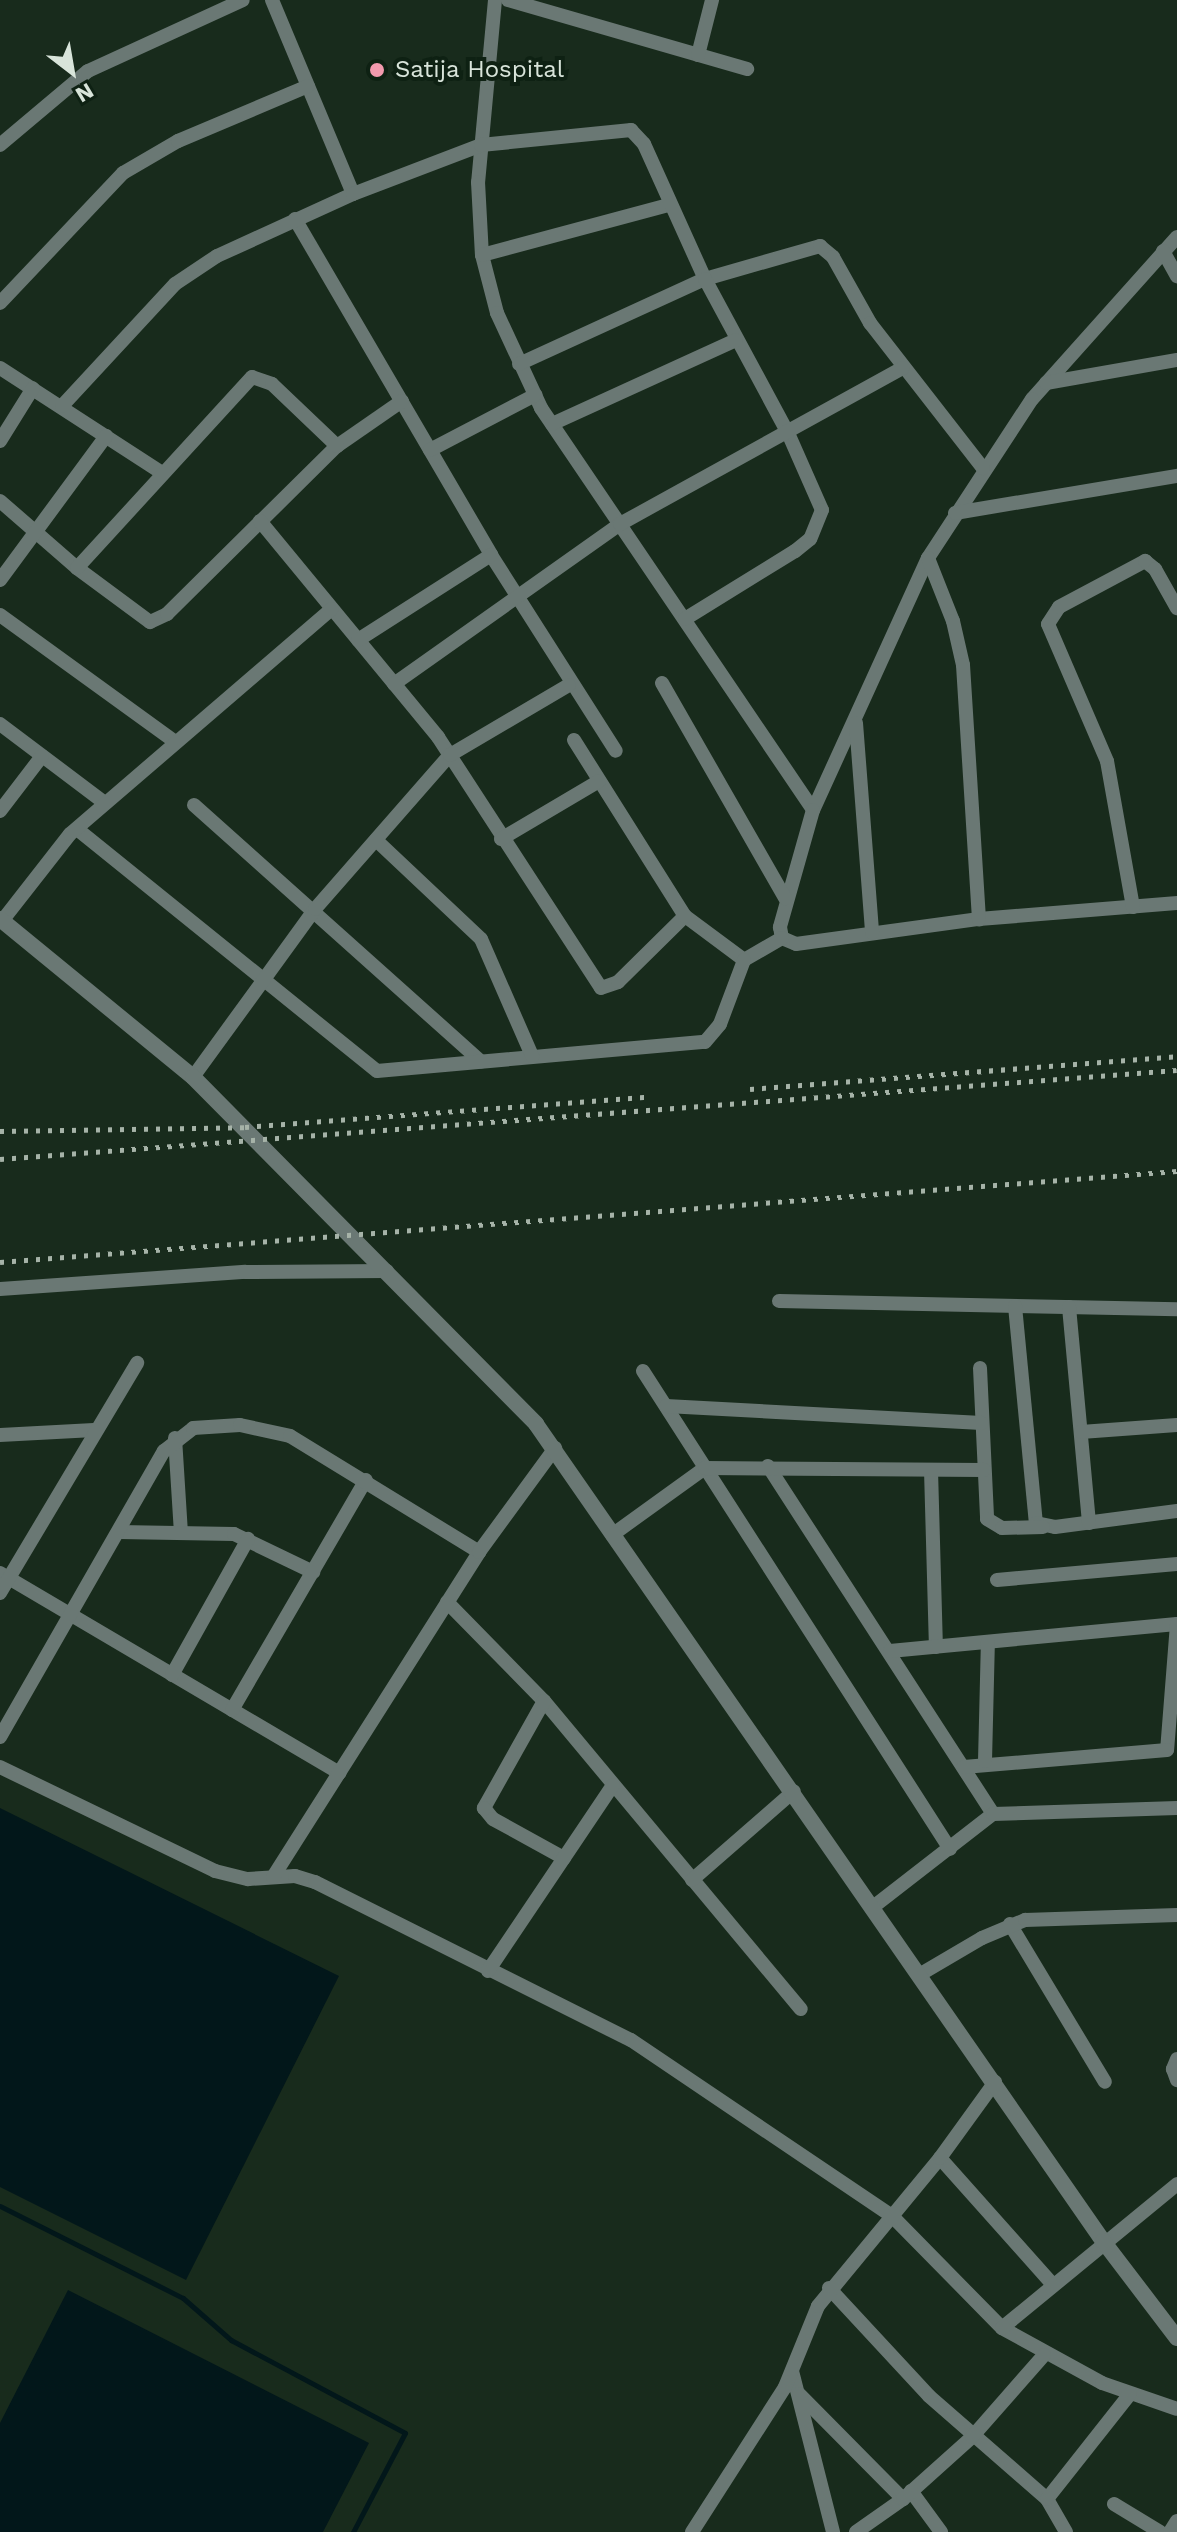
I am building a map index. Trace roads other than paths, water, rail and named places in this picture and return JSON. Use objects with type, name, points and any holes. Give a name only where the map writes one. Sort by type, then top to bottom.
[{"type":"street","points":[[0,145],[88,71],[243,0]]},
{"type":"street","points":[[272,0],[353,194]]},
{"type":"street","points":[[495,0],[481,145],[482,255],[519,364],[552,424],[813,810]]},
{"type":"street","points":[[508,0],[747,69]]},
{"type":"street","points":[[698,55],[712,0]]},
{"type":"street","points":[[0,303],[123,173],[178,141],[308,86]]},
{"type":"street","points":[[62,406],[175,284],[217,256],[353,194],[481,145],[631,130],[644,144],[669,205],[736,340],[788,433],[815,487],[822,510],[818,527],[795,551],[685,619]]},
{"type":"street","points":[[482,255],[669,205]]},
{"type":"street","points":[[295,219],[569,685],[616,751]]},
{"type":"street","points":[[782,938],[785,898],[813,810],[856,723],[928,558],[983,468],[1046,383],[1177,237]]},
{"type":"street","points":[[519,364],[705,279],[827,249],[856,303],[903,368],[983,468]]},
{"type":"street","points":[[1163,251],[1177,276]]},
{"type":"street","points":[[552,424],[736,340]]},
{"type":"street","points":[[1046,383],[1177,360]]},
{"type":"street","points":[[0,368],[161,472]]},
{"type":"street","points":[[394,684],[620,524],[903,368]]},
{"type":"street","points":[[77,568],[161,472],[252,377],[272,384],[337,446]]},
{"type":"street","points":[[0,441],[33,388]]},
{"type":"street","points":[[430,450],[535,395]]},
{"type":"street","points":[[0,501],[77,568],[150,622],[167,614],[337,446],[402,401]]},
{"type":"street","points":[[0,580],[106,436]]},
{"type":"street","points":[[955,513],[1177,476]]},
{"type":"street","points":[[260,521],[450,755],[501,839],[601,988],[618,982],[685,916]]},
{"type":"street","points":[[358,640],[491,555]]},
{"type":"street","points":[[928,558],[953,621],[963,665],[979,919]]},
{"type":"street","points":[[1133,907],[1107,761],[1048,624],[1059,607],[1145,561],[1155,569],[1176,604]]},
{"type":"street","points":[[332,609],[174,741],[77,829],[1,920],[193,1077],[387,1271],[555,1448],[612,1535],[794,1791],[1103,2241],[1177,2338]]},
{"type":"street","points":[[0,615],[174,741]]},
{"type":"street","points":[[662,683],[785,898]]},
{"type":"street","points":[[193,1077],[315,909],[450,755],[569,685]]},
{"type":"street","points":[[856,723],[872,932]]},
{"type":"street","points":[[0,724],[105,803]]},
{"type":"street","points":[[574,740],[685,916],[744,960]]},
{"type":"street","points":[[0,811],[42,756]]},
{"type":"street","points":[[501,839],[599,781]]},
{"type":"street","points":[[194,805],[315,909],[481,1062]]},
{"type":"street","points":[[77,829],[262,982],[377,1071],[705,1042],[720,1024],[744,960],[782,938]]},
{"type":"street","points":[[376,840],[481,939],[532,1056]]},
{"type":"street","points":[[782,938],[796,944],[979,919],[1177,903]]},
{"type":"street","points":[[0,1289],[245,1272],[387,1271]]},
{"type":"street","points":[[779,1301],[1177,1309]]},
{"type":"street","points":[[1015,1306],[1031,1514],[1043,1527]]},
{"type":"street","points":[[1069,1307],[1089,1523]]},
{"type":"street","points":[[0,1593],[5,1576],[137,1363]]},
{"type":"street","points":[[980,1368],[985,1510],[993,1526],[1043,1527],[1177,1511]]},
{"type":"street","points":[[643,1371],[950,1849]]},
{"type":"street","points":[[666,1406],[982,1423]]},
{"type":"street","points":[[0,1737],[175,1438],[208,1425],[267,1430],[311,1445],[479,1552]]},
{"type":"street","points":[[1081,1432],[1177,1425]]},
{"type":"street","points":[[0,1435],[94,1430]]},
{"type":"street","points":[[175,1438],[181,1533]]},
{"type":"street","points":[[273,1877],[479,1552],[555,1448]]},
{"type":"street","points":[[612,1535],[705,1468],[768,1466],[984,1470]]},
{"type":"street","points":[[768,1466],[993,1814]]},
{"type":"street","points":[[931,1470],[936,1647]]},
{"type":"street","points":[[232,1710],[366,1480]]},
{"type":"street","points":[[119,1532],[218,1532],[248,1539],[313,1572]]},
{"type":"street","points":[[172,1675],[248,1539]]},
{"type":"street","points":[[997,1580],[1177,1564]]},
{"type":"street","points":[[5,1576],[339,1773]]},
{"type":"street","points":[[447,1602],[544,1701],[801,2009]]},
{"type":"street","points":[[890,1651],[1177,1624],[1167,1750],[985,1761],[964,1767]]},
{"type":"street","points":[[985,1761],[988,1642]]},
{"type":"street","points":[[544,1701],[484,1808],[493,1819],[564,1858]]},
{"type":"street","points":[[0,1767],[215,1871],[248,1879],[273,1877],[315,1882],[676,2067],[892,2216],[1002,2328],[1044,2355],[1130,2394],[1177,2409]]},
{"type":"street","points":[[488,1971],[613,1785]]},
{"type":"street","points":[[692,1880],[794,1791]]},
{"type":"street","points":[[873,1907],[993,1814],[1177,1808]]},
{"type":"street","points":[[919,1975],[1010,1924],[1040,1918],[1177,1915]]},
{"type":"street","points":[[1010,1924],[1105,2082]]},
{"type":"street","points":[[1177,2059],[1173,2069],[1177,2080]]},
{"type":"street","points":[[692,2532],[792,2371],[806,2328],[829,2288],[940,2158],[995,2082]]},
{"type":"street","points":[[940,2158],[1053,2285]]},
{"type":"street","points":[[1002,2328],[1103,2241],[1177,2184]]},
{"type":"street","points":[[829,2288],[972,2437],[1047,2499],[1066,2532]]},
{"type":"street","points":[[856,2532],[879,2526],[907,2495],[972,2437],[1044,2355]]},
{"type":"street","points":[[792,2371],[833,2532]]},
{"type":"street","points":[[798,2394],[907,2495],[941,2532]]},
{"type":"street","points":[[1047,2499],[1130,2394]]},
{"type":"street","points":[[1114,2504],[1160,2532]]},
{"type":"street","points":[[1170,2532],[1177,2521]]},
{"type":"waterway","points":[[0,2206],[183,2298],[231,2340],[405,2433],[353,2532]]},
{"type":"railway","points":[[750,1089],[1177,1056]]},
{"type":"railway","points":[[0,1159],[1177,1070]]},
{"type":"railway","points":[[0,1131],[245,1127],[647,1097]]},
{"type":"railway","points":[[0,1262],[1177,1171]]},
{"type":"place","name":"Satija Hospital","points":[[377,70]]}]
